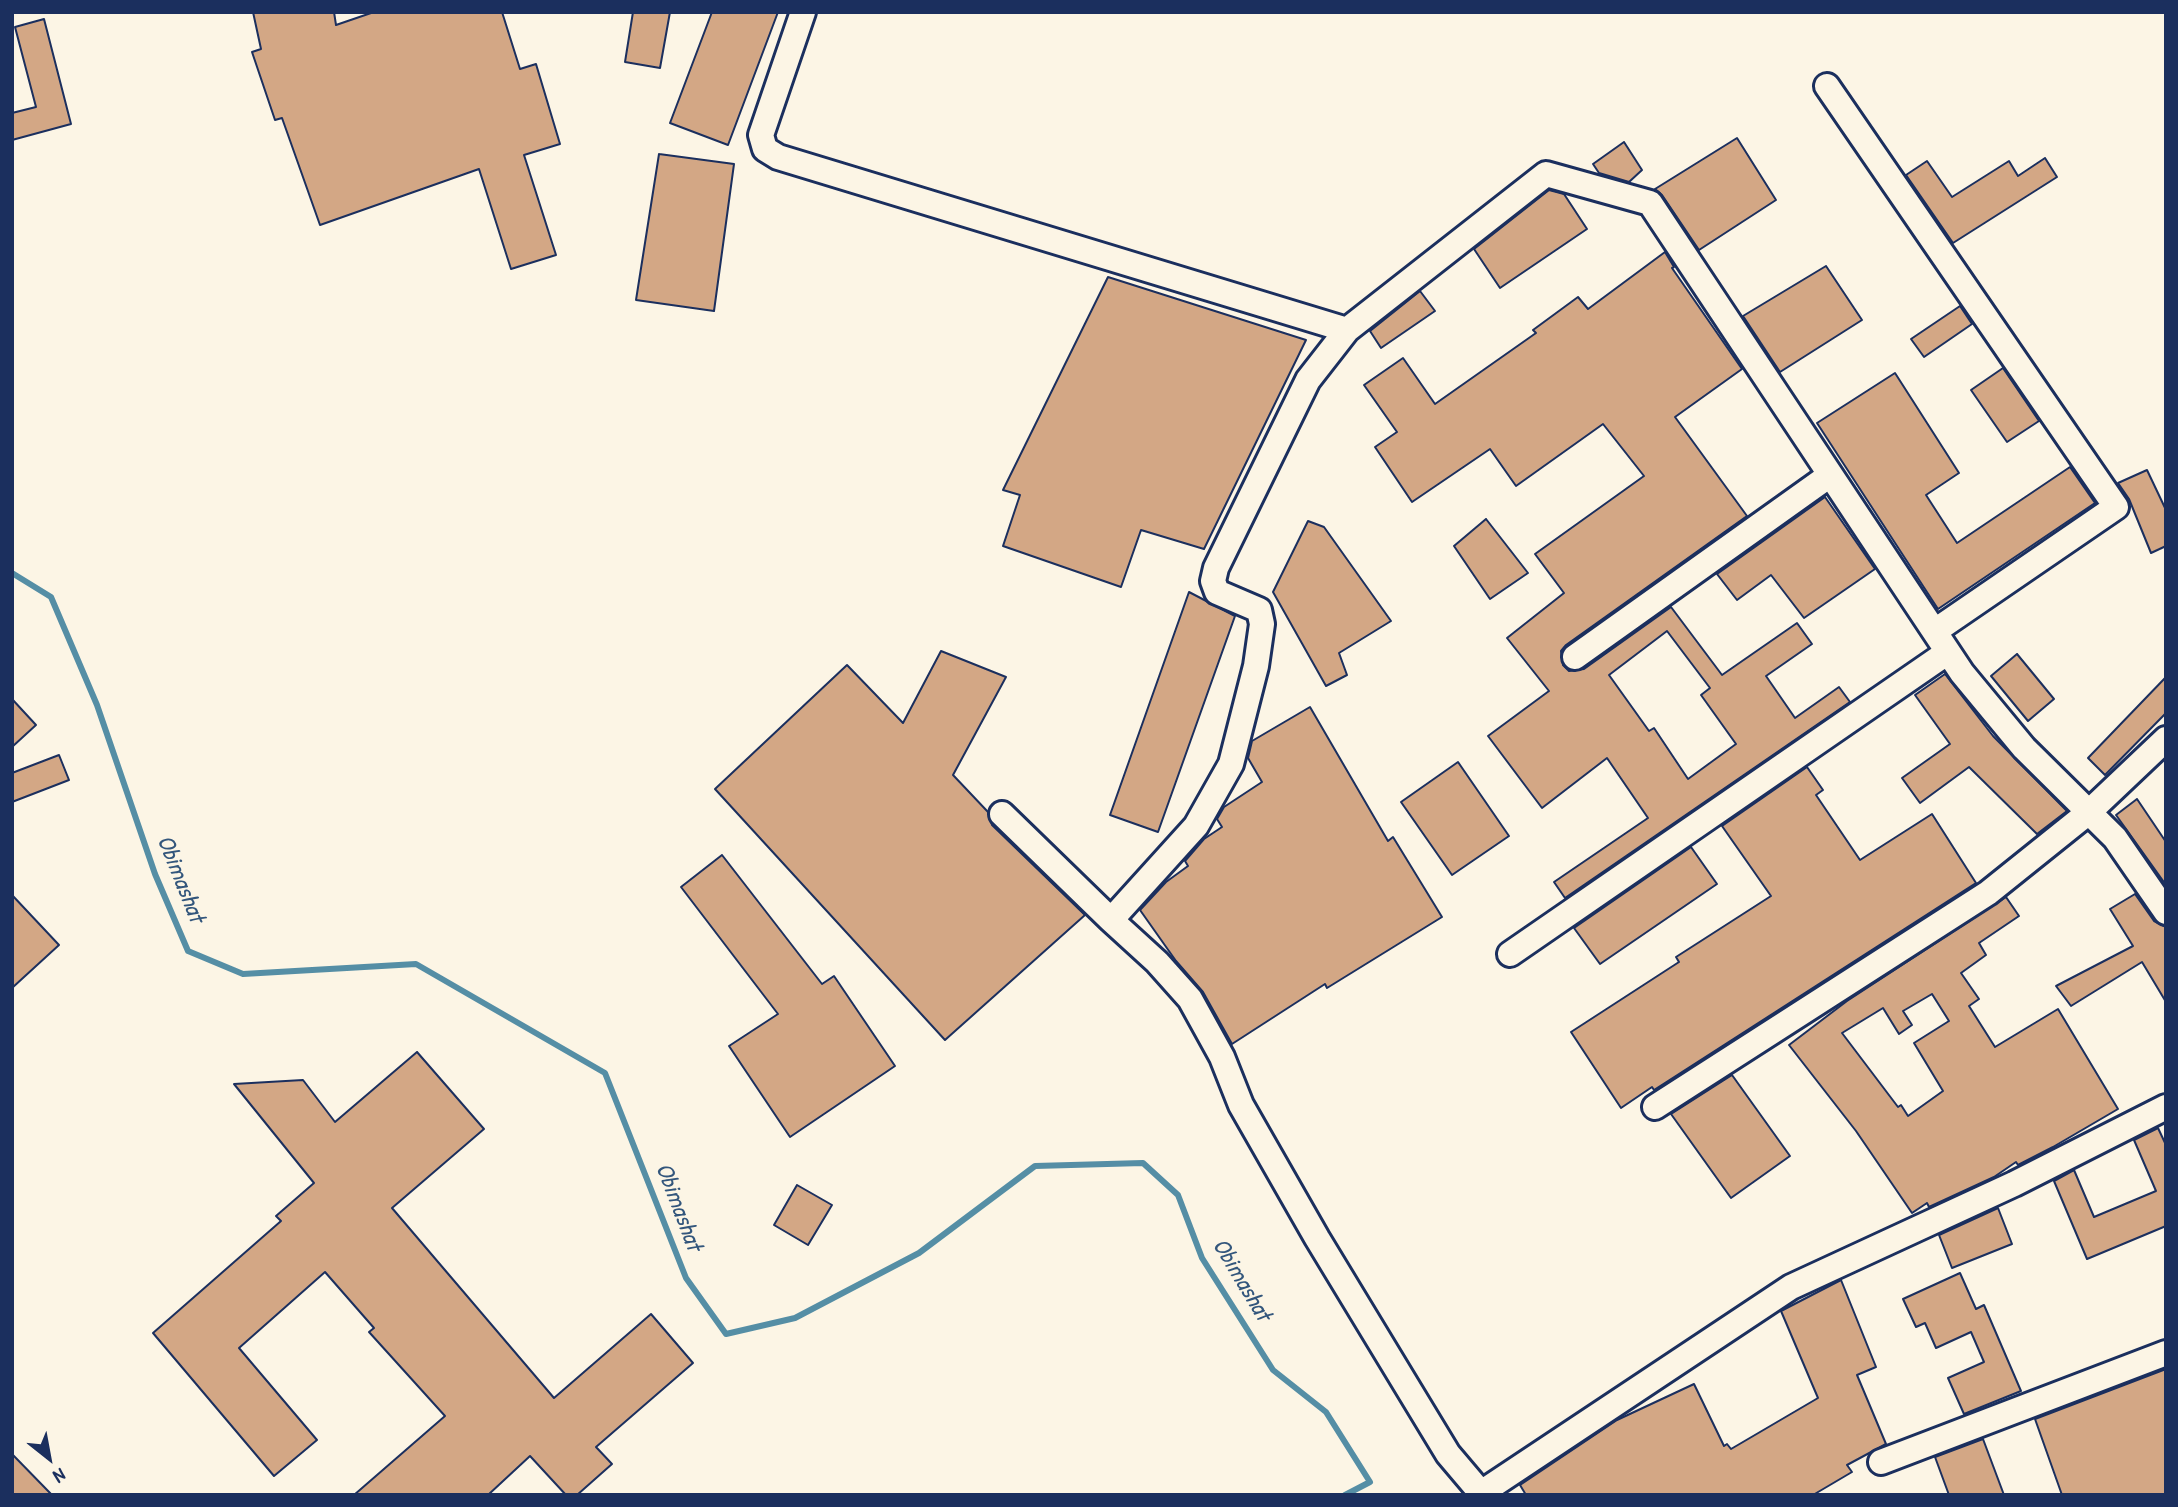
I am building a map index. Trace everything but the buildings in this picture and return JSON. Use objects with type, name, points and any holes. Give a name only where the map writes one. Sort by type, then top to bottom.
[{"type":"street","points":[[803,12],[761,135],[765,149],[778,157],[1347,330]]},
{"type":"street","points":[[1827,86],[2116,508],[1935,631]]},
{"type":"street","points":[[1111,920],[1196,826],[1231,764],[1256,666],[1262,624],[1259,610],[1217,592],[1213,581],[1216,568],[1308,380],[1347,330],[1546,174],[1650,203],[1948,652],[2024,748],[2115,838],[2166,912]]},
{"type":"street","points":[[1575,657],[1830,475]]},
{"type":"street","points":[[1510,954],[1948,652]]},
{"type":"street","points":[[1655,1107],[1988,893],[2089,812],[2166,739]]},
{"type":"street","points":[[1002,814],[1157,961],[1191,999],[1222,1057],[1241,1105],[1317,1238],[1448,1454],[1480,1494],[1791,1287],[2014,1184],[2166,1107]]},
{"type":"street","points":[[1881,1462],[2166,1353]]},
{"type":"waterway","name":"Obimashat","points":[[12,573],[51,597],[97,705],[155,874],[188,951],[243,974],[416,964],[605,1073],[686,1278],[726,1334],[795,1318],[919,1253],[1035,1166],[1143,1163],[1178,1195],[1202,1258],[1273,1370],[1326,1412],[1370,1482],[1345,1495]]}]
